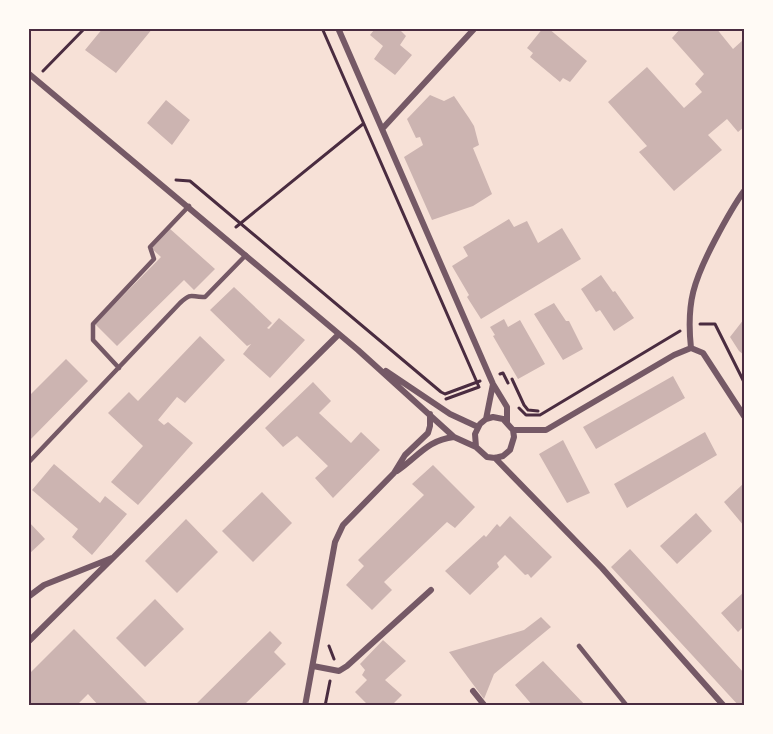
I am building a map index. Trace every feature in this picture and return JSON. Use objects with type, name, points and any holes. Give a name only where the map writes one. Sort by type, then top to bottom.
[{"type":"street","points":[[338,28],[493,384],[507,407],[507,422]]},
{"type":"street","points":[[383,128],[475,28]]},
{"type":"street","points":[[28,73],[366,357],[454,437],[477,447]]},
{"type":"street","points":[[691,348],[689,315],[695,282],[719,233],[744,191]]},
{"type":"street","points":[[28,642],[339,334]]},
{"type":"street","points":[[513,430],[546,430],[674,355],[691,348],[703,353],[744,416]]},
{"type":"street","points":[[366,357],[450,414],[478,427]]},
{"type":"street","points":[[493,384],[486,419],[478,427],[474,438],[482,454],[495,458],[602,568],[724,705]]},
{"type":"street","points":[[394,473],[405,455],[428,433],[430,414]]},
{"type":"street","points":[[486,419],[498,418],[507,422],[513,430],[514,437],[510,450],[503,456],[495,458]]},
{"type":"street","points":[[306,705],[335,542],[343,525],[394,473],[411,462],[436,440],[454,437]]},
{"type":"street","points":[[28,597],[44,585],[115,556]]},
{"type":"street","points":[[314,666],[339,671],[348,666],[431,590]]},
{"type":"street","points":[[28,631],[34,637]]},
{"type":"street","points":[[473,692],[485,705]]},
{"type":"lane","points":[[118,368],[93,340],[93,324],[154,259],[150,247],[189,206]]},
{"type":"lane","points":[[28,463],[186,297],[193,294],[204,297],[246,255]]},
{"type":"lane","points":[[579,646],[627,705]]},
{"type":"path","points":[[43,71],[85,28]]},
{"type":"path","points":[[322,28],[479,387],[443,400]]},
{"type":"path","points":[[36,65],[51,78]]},
{"type":"path","points":[[236,227],[363,123]]},
{"type":"path","points":[[175,180],[189,181],[192,186],[241,223],[441,392],[445,394],[477,382]]},
{"type":"path","points":[[698,324],[707,322],[715,324],[744,382]]},
{"type":"path","points":[[516,401],[520,411],[526,415],[540,415],[681,330]]},
{"type":"path","points":[[503,373],[511,391]]},
{"type":"path","points":[[512,379],[528,410],[538,411]]},
{"type":"path","points":[[328,643],[334,658]]},
{"type":"path","points":[[325,705],[328,688]]},
{"type":"building","points":[[103,28],[153,28],[116,73],[85,50]]},
{"type":"building","points":[[371,28],[398,28],[406,36],[400,45],[412,55],[395,75],[374,59],[383,46],[370,35],[374,30]]},
{"type":"building","points":[[543,28],[548,28],[587,61],[570,82],[563,78],[560,82],[530,57],[533,53],[527,48]]},
{"type":"building","points":[[681,28],[716,28],[733,49],[744,41],[744,127],[738,132],[727,119],[708,135],[722,150],[674,191],[639,152],[647,146],[608,102],[647,67],[684,108],[702,92],[695,84],[704,74],[672,38]]},
{"type":"building","points":[[430,95],[444,101],[454,96],[469,118],[474,126],[479,145],[473,148],[492,194],[473,206],[432,220],[404,157],[423,145],[420,137],[416,138],[407,119]]},
{"type":"building","points":[[166,100],[190,120],[172,145],[147,123]]},
{"type":"building","points":[[509,219],[514,227],[527,221],[538,243],[562,228],[581,259],[481,319],[452,266],[468,256],[463,247]]},
{"type":"building","points":[[169,228],[215,269],[194,290],[184,280],[117,346],[95,324],[161,257],[150,247]]},
{"type":"building","points":[[601,275],[634,318],[614,331],[600,310],[596,312],[581,289]]},
{"type":"building","points":[[234,287],[272,323],[267,328],[269,329],[279,318],[305,340],[270,378],[243,354],[251,344],[247,346],[210,310]]},
{"type":"building","points":[[554,303],[566,321],[569,321],[583,349],[563,360],[534,314]]},
{"type":"building","points":[[504,319],[508,327],[520,320],[545,364],[518,379],[490,327]]},
{"type":"building","points":[[744,319],[744,355],[730,337]]},
{"type":"building","points":[[200,336],[225,360],[185,403],[177,397],[158,420],[164,425],[168,422],[193,443],[138,505],[111,482],[143,446],[108,413],[129,392],[138,401]]},
{"type":"building","points":[[66,359],[88,381],[28,442],[28,397]]},
{"type":"building","points":[[673,376],[685,398],[596,449],[583,427]]},
{"type":"building","points":[[313,382],[331,401],[319,413],[351,443],[361,432],[380,450],[333,498],[315,478],[328,466],[297,436],[283,447],[265,428]]},
{"type":"building","points":[[705,432],[717,455],[627,508],[614,484]]},
{"type":"building","points":[[563,440],[590,493],[567,503],[539,454]]},
{"type":"building","points":[[54,464],[100,503],[105,496],[127,514],[92,555],[72,537],[78,529],[32,490]]},
{"type":"building","points":[[433,465],[475,507],[455,528],[447,522],[384,582],[392,590],[372,610],[346,585],[364,566],[358,560],[424,495],[412,484]]},
{"type":"building","points":[[744,483],[744,526],[724,502]]},
{"type":"building","points":[[262,492],[292,523],[253,562],[222,531]]},
{"type":"building","points":[[696,513],[712,531],[677,564],[660,546]]},
{"type":"building","points":[[510,516],[552,557],[531,578],[505,555],[497,563],[499,567],[470,595],[445,571],[484,535],[486,537],[497,524],[500,527]]},
{"type":"building","points":[[186,519],[218,552],[177,593],[145,561]]},
{"type":"building","points":[[28,521],[45,539],[28,555]]},
{"type":"building","points":[[630,549],[744,673],[743,706],[739,706],[611,567]]},
{"type":"building","points":[[744,592],[744,626],[738,632],[721,613]]},
{"type":"building","points":[[155,599],[184,629],[145,667],[116,638]]},
{"type":"building","points":[[541,617],[551,627],[494,674],[484,699],[449,652],[524,630]]},
{"type":"building","points":[[74,629],[150,706],[99,706],[88,694],[76,706],[28,706],[28,675]]},
{"type":"building","points":[[270,631],[282,643],[274,652],[286,664],[243,706],[194,706]]},
{"type":"building","points":[[383,640],[406,661],[385,680],[402,695],[391,706],[369,706],[355,692],[367,680],[362,675],[365,670],[360,664]]},
{"type":"building","points":[[543,661],[586,706],[533,706],[515,685]]}]
